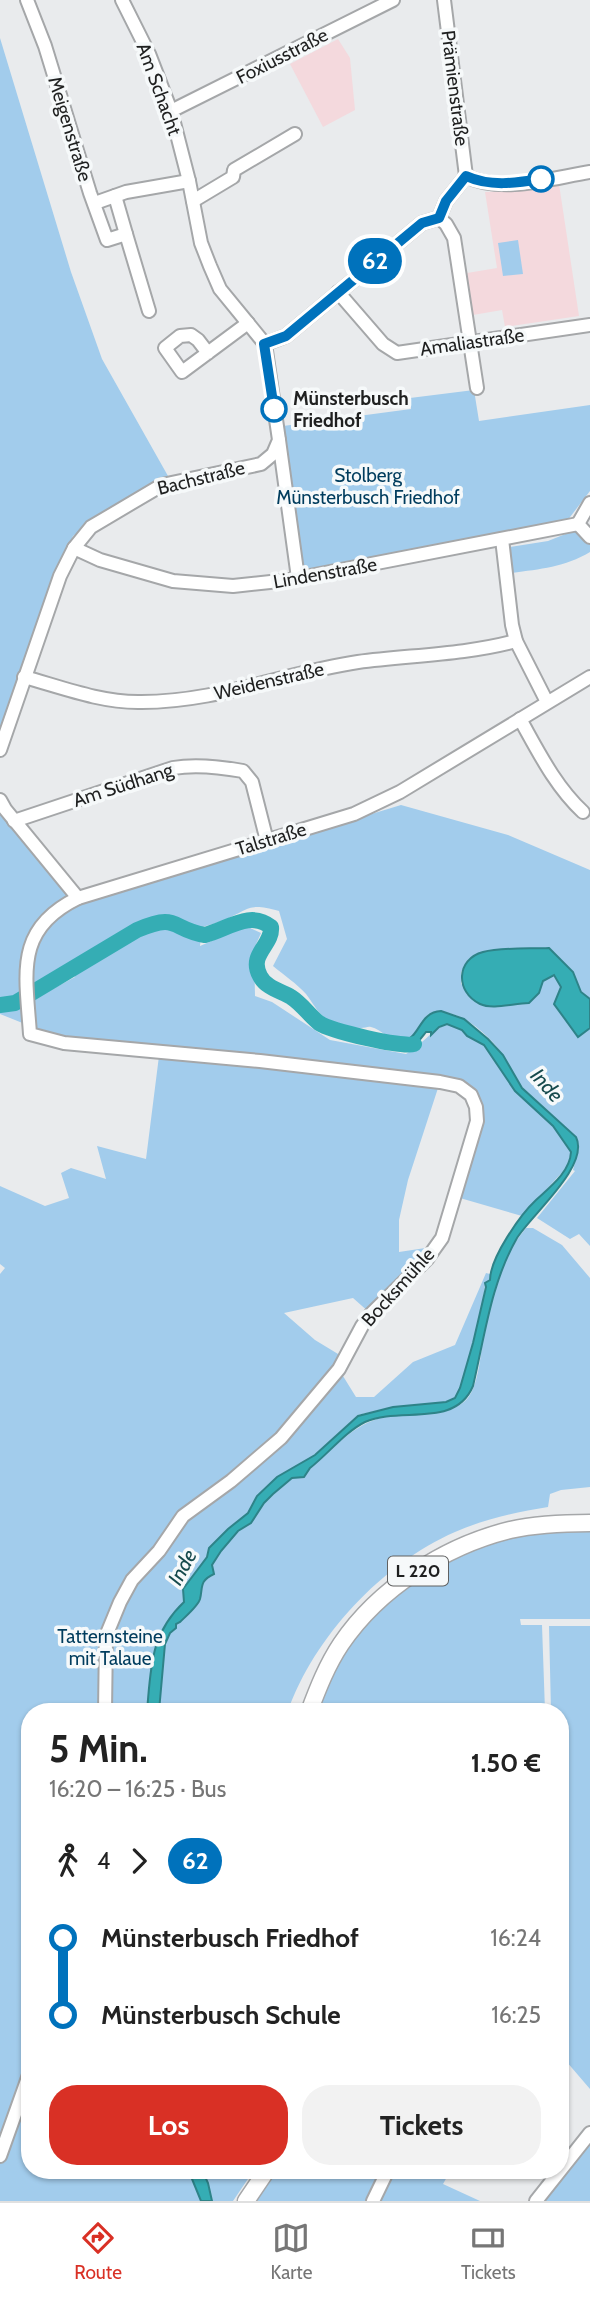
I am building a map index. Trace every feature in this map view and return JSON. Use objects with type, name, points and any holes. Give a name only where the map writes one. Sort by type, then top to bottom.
[{"type":"main road","name":"L 220","points":[[313,1703],[341,1643],[363,1616],[412,1575],[440,1557],[470,1543],[510,1530],[550,1524],[590,1523]]},
{"type":"main road","points":[[246,2201],[261,2179]]},
{"type":"street","name":"Meigenstraße","points":[[27,0],[45,46],[107,240],[126,233]]},
{"type":"street","name":"Am Schacht","points":[[122,0],[149,54],[171,111],[201,243],[217,282],[264,344]]},
{"type":"street","name":"Foxiusstraße","points":[[171,111],[393,0]]},
{"type":"street","name":"Prämienstraße","points":[[444,0],[466,176]]},
{"type":"street","points":[[193,201],[233,177],[234,170],[295,134]]},
{"type":"street","points":[[439,218],[446,201],[466,176],[494,184],[590,172]]},
{"type":"street","points":[[94,203],[189,181]]},
{"type":"street","name":"Meigenstraße","points":[[115,196],[149,311]]},
{"type":"street","points":[[298,578],[264,344],[286,336],[422,223],[439,218]]},
{"type":"street","points":[[439,218],[454,238],[477,388]]},
{"type":"street","name":"Amaliastraße","points":[[338,292],[383,344],[397,353],[590,325]]},
{"type":"street","points":[[208,353],[248,323]]},
{"type":"street","name":"Bachstraße","points":[[0,750],[60,576],[74,548],[91,527],[151,490],[174,482],[261,464],[273,454],[279,440]]},
{"type":"street","points":[[590,503],[578,524],[590,537]]},
{"type":"street","name":"Lindenstraße","points":[[74,548],[100,560],[173,581],[245,586],[578,524]]},
{"type":"street","points":[[502,540],[516,641],[547,702]]},
{"type":"street","name":"Weidenstraße","points":[[24,677],[98,697],[136,702],[179,700],[218,695],[333,666],[470,651],[516,641]]},
{"type":"street","name":"Talstraße","points":[[30,1034],[27,981],[29,948],[35,934],[51,914],[78,898],[354,814],[396,794],[590,677]]},
{"type":"street","points":[[520,719],[562,788],[583,812]]},
{"type":"street","name":"Am Südhang","points":[[14,821],[173,768],[183,766],[234,770],[243,771],[253,782],[267,841]]},
{"type":"street","points":[[0,800],[14,821],[78,898]]},
{"type":"street","name":"Bocksmühle","points":[[30,1034],[64,1043],[260,1061],[440,1082],[458,1086],[471,1095],[476,1107],[477,1121],[442,1238],[427,1259],[371,1314],[339,1369],[281,1438],[231,1481],[183,1516],[159,1551],[132,1580],[106,1636],[105,1703]]},
{"type":"street","points":[[0,2156],[21,2097]]},
{"type":"street","points":[[569,2159],[590,2133]]},
{"type":"street","points":[[373,2201],[384,2179]]},
{"type":"street","points":[[536,2201],[553,2179]]},
{"type":"shaded area","points":[[338,39],[350,58],[355,110],[323,127],[290,64]]},
{"type":"shaded area","points":[[559,184],[579,316],[505,327],[502,310],[473,315],[467,273],[497,268],[485,192],[524,190]]},
{"type":"shaded area","points":[[549,948],[573,972],[581,992],[590,999],[590,1028],[578,1037],[554,1004],[561,987],[554,975],[543,981],[539,993],[529,1003],[485,1006],[466,992],[462,976],[468,961],[474,956],[498,949]]},
{"type":"shaded area","points":[[441,1011],[464,1019],[488,1039],[503,1055],[522,1088],[576,1137],[578,1149],[575,1162],[557,1189],[524,1228],[508,1255],[490,1310],[473,1386],[465,1399],[453,1408],[440,1412],[379,1418],[365,1422],[344,1437],[310,1468],[304,1477],[292,1478],[273,1494],[251,1523],[238,1531],[221,1551],[212,1565],[214,1574],[202,1585],[199,1602],[170,1633],[165,1644],[160,1703],[148,1703],[158,1639],[164,1626],[184,1602],[183,1589],[207,1557],[209,1548],[248,1513],[257,1496],[277,1477],[315,1455],[358,1416],[393,1407],[446,1402],[455,1398],[473,1343],[485,1283],[490,1280],[500,1249],[522,1216],[558,1179],[570,1159],[571,1152],[553,1126],[515,1091],[484,1045],[467,1036],[462,1030],[447,1024],[431,1035],[431,1032],[426,1032],[409,1049],[393,1049],[396,1041],[410,1038],[433,1013]]},
{"type":"shaded area","points":[[192,2179],[206,2179],[208,2183],[212,2201],[201,2201]]},
{"type":"green space","points":[[0,38],[71,272],[102,359],[168,476],[106,511],[73,536],[42,613],[0,736]]},
{"type":"green space","points":[[518,240],[523,274],[503,276],[498,243]]},
{"type":"green space","name":"Stolberg Münsterbusch Friedhof","points":[[474,390],[479,421],[590,405],[590,491],[567,521],[303,570],[283,426],[411,409],[410,398]]},
{"type":"green space","points":[[578,531],[590,545],[590,552],[562,564],[512,573],[508,549],[510,547],[548,541]]},
{"type":"green space","points":[[401,805],[508,835],[590,870],[590,999],[581,992],[573,972],[469,959],[461,972],[461,984],[494,1006],[539,993],[543,981],[554,975],[561,987],[554,1004],[578,1037],[590,1028],[590,1246],[579,1234],[570,1239],[537,1218],[575,1171],[573,1170],[579,1147],[576,1137],[521,1086],[493,1042],[465,1020],[443,1012],[433,1012],[427,1016],[412,1039],[404,1042],[395,1041],[371,1027],[349,1027],[326,1019],[302,990],[273,966],[287,939],[279,911],[261,907],[250,908],[202,927],[200,946],[246,926],[261,933],[254,949],[255,996],[272,1002],[330,1040],[406,1054],[447,1024],[462,1030],[467,1036],[484,1045],[515,1091],[553,1125],[571,1152],[567,1167],[522,1216],[460,1198],[480,1120],[460,1084],[56,1038],[34,1033],[34,999],[75,977],[71,967],[31,986],[30,964],[38,934],[69,906]]},
{"type":"green space","points":[[0,807],[69,895],[33,931],[25,1024],[0,1014]]},
{"type":"green space","name":"Tatternsteine mit Talaue","points":[[159,1056],[439,1085],[408,1180],[399,1220],[399,1252],[432,1247],[370,1313],[353,1298],[284,1313],[315,1340],[343,1357],[338,1368],[356,1397],[374,1397],[413,1362],[455,1345],[486,1273],[490,1274],[490,1280],[485,1283],[474,1342],[456,1397],[446,1402],[393,1407],[358,1415],[315,1455],[277,1477],[266,1487],[248,1513],[209,1548],[207,1557],[187,1583],[193,1607],[200,1601],[204,1582],[214,1575],[214,1560],[238,1531],[251,1523],[264,1503],[286,1483],[293,1478],[304,1477],[310,1468],[344,1438],[374,1420],[440,1412],[460,1405],[467,1399],[475,1384],[495,1287],[511,1250],[526,1228],[533,1228],[562,1245],[590,1278],[590,1487],[550,1494],[548,1507],[501,1516],[466,1527],[402,1563],[377,1583],[333,1630],[315,1656],[291,1703],[21,1703],[21,2179],[192,2179],[201,2201],[0,2201],[0,1274],[5,1268],[0,1264],[0,1186],[45,1206],[69,1198],[61,1173],[71,1168],[106,1179],[97,1146],[146,1159]]},
{"type":"green space","points":[[549,1529],[590,1530],[590,1619],[520,1619],[521,1625],[542,1625],[545,1703],[322,1703],[332,1675],[349,1647],[368,1621],[394,1596],[442,1563],[510,1535]]},
{"type":"green space","points":[[549,1626],[590,1626],[590,2089],[569,2064],[569,1703],[551,1703]]},
{"type":"green space","points":[[590,2142],[590,2201],[542,2201],[560,2179],[569,2179],[569,2168]]},
{"type":"green space","points":[[206,2179],[248,2179],[233,2201],[212,2201]]},
{"type":"green space","points":[[268,2179],[446,2179],[443,2184],[480,2201],[254,2201]]},
{"type":"waterway","name":"Inde","points":[[0,1005],[15,1003],[137,930],[151,925],[168,922],[205,935],[239,922],[255,920],[271,927],[271,933],[257,962],[260,976],[266,983],[295,1000],[319,1023],[326,1026],[382,1041],[414,1044]]},
{"type":"bus line","name":"62","points":[[274,409],[264,344],[286,336],[422,223],[439,218],[446,201],[466,176],[494,184],[541,179]]},
{"type":"place","name":"Münsterbusch Friedhof","points":[[274,409]]}]
